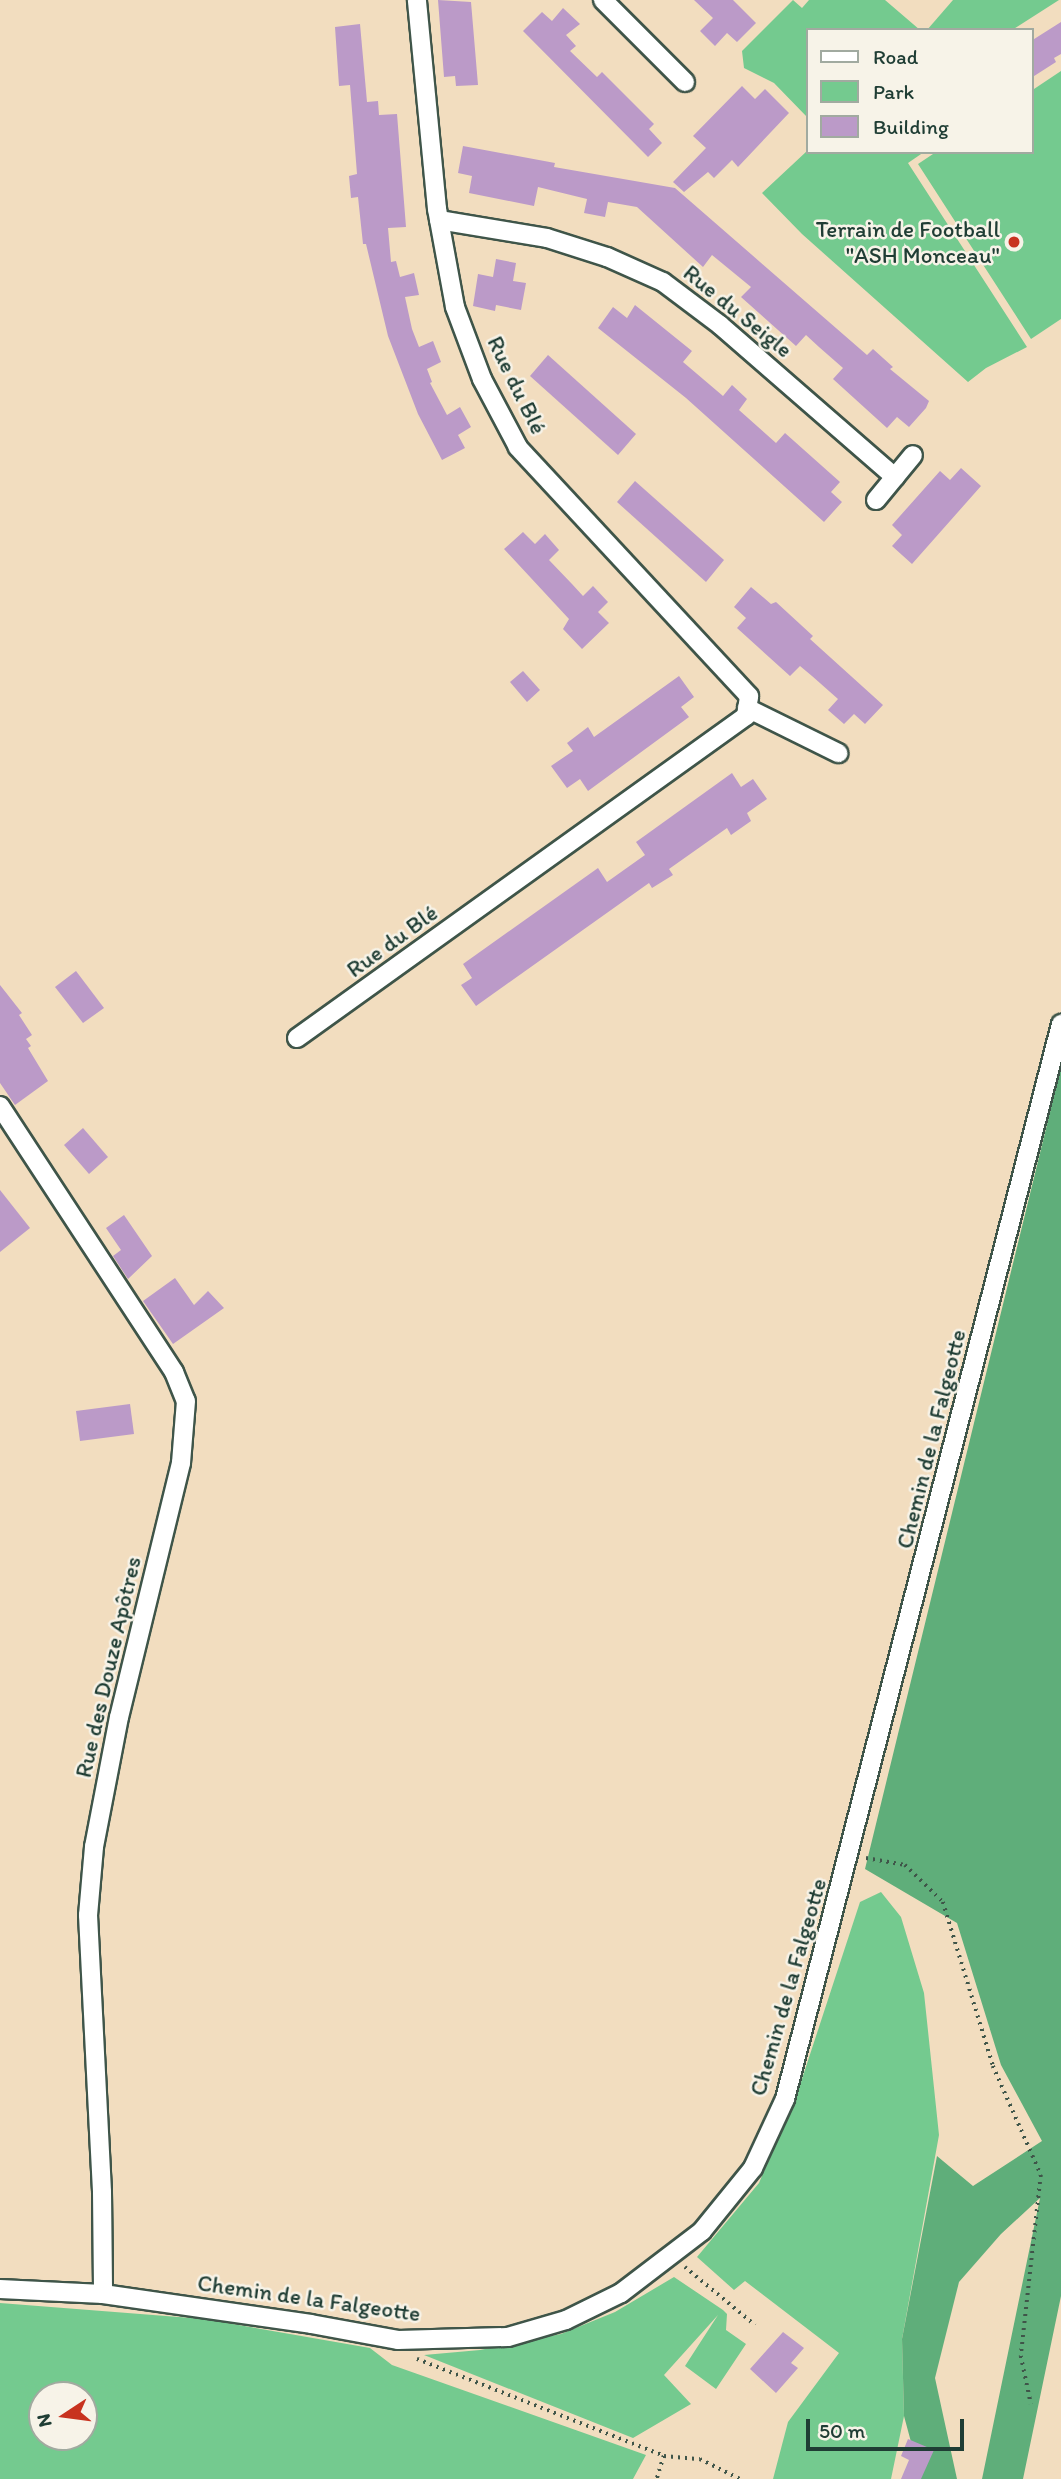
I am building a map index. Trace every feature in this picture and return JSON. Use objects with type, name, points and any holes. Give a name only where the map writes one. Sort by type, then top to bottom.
[{"type":"street","name":"Rue du Blé","points":[[297,1038],[746,716],[747,708],[748,696],[518,447],[482,379],[455,307],[439,220],[417,0]]},
{"type":"street","points":[[603,0],[685,82]]},
{"type":"street","name":"Rue du Seigle","points":[[439,220],[547,238],[607,257],[663,282],[720,325],[895,477]]},
{"type":"street","points":[[876,500],[913,455]]},
{"type":"street","points":[[747,708],[838,753]]},
{"type":"street","name":"Chemin de la Falgeotte","points":[[0,2289],[103,2294],[312,2324],[398,2340],[508,2337],[566,2320],[621,2293],[673,2256],[702,2231],[753,2168],[785,2099],[850,1855],[1061,1024]]},
{"type":"street","name":"Rue des Douze Apôtres","points":[[0,1106],[174,1372],[186,1401],[181,1463],[119,1717],[93,1847],[88,1915],[102,2192],[103,2294]]},
{"type":"path","points":[[850,1855],[905,1865],[943,1902],[993,2066],[1041,2175],[1021,2356],[1031,2404]]},
{"type":"path","points":[[673,2256],[755,2325]]},
{"type":"path","points":[[398,2340],[420,2362],[664,2456],[700,2459],[740,2479]]},
{"type":"path","points":[[657,2479],[664,2456]]},
{"type":"green space","points":[[793,0],[802,8],[809,0],[885,0],[918,28],[806,28],[806,116],[774,83],[744,68],[742,51]]},
{"type":"green space","points":[[953,0],[1059,0],[1015,28],[929,28]]},
{"type":"green space","name":"Terrain de Football \"ASH Monceau\"","points":[[1061,71],[1061,319],[1031,339],[918,164],[933,154],[1033,154],[1033,90]]},
{"type":"green space","points":[[806,152],[921,154],[908,163],[1027,347],[986,368],[968,382],[802,234],[762,193]]},
{"type":"green space","points":[[1061,1067],[1061,2296],[1023,2479],[982,2479],[1040,2198],[1001,2234],[959,2282],[935,2378],[957,2479],[921,2479],[904,2416],[902,2339],[937,2156],[973,2186],[1042,2141],[1001,2065],[957,1923],[865,1869]]},
{"type":"green space","points":[[881,1892],[901,1917],[924,1993],[939,2135],[902,2339],[904,2416],[891,2479],[773,2479],[788,2422],[839,2353],[745,2281],[734,2290],[697,2257],[759,2183],[798,2091],[860,1902]]},
{"type":"green space","points":[[674,2277],[723,2310],[727,2314],[726,2330],[746,2344],[716,2389],[685,2366],[718,2315],[664,2375],[691,2404],[633,2438],[424,2355],[480,2350],[561,2334],[615,2312]]},
{"type":"green space","points":[[0,2303],[204,2319],[370,2348],[392,2365],[646,2455],[633,2479],[0,2479]]},
{"type":"building","points":[[438,0],[471,2],[478,85],[456,86],[455,76],[444,77]]},
{"type":"building","points":[[694,0],[733,0],[756,23],[737,42],[727,33],[715,46],[700,31],[713,18]]},
{"type":"building","points":[[563,8],[580,24],[566,35],[576,46],[570,51],[597,77],[602,72],[654,124],[649,129],[662,143],[648,157],[523,31],[542,12],[552,21]]},
{"type":"building","points":[[1061,22],[1061,54],[1054,58],[1056,62],[1033,77],[1033,40]]},
{"type":"building","points":[[360,24],[367,102],[378,101],[379,115],[397,114],[406,227],[388,228],[391,262],[396,261],[400,277],[414,273],[419,295],[405,297],[412,329],[419,347],[433,341],[441,362],[427,369],[432,382],[430,383],[447,415],[460,407],[471,427],[458,435],[465,448],[442,460],[418,414],[388,336],[366,244],[363,244],[358,197],[351,198],[349,176],[357,174],[350,85],[339,86],[335,27]]},
{"type":"building","points":[[742,86],[755,99],[765,89],[789,113],[738,167],[732,160],[714,178],[708,172],[684,192],[673,182],[706,148],[693,136]]},
{"type":"building","points":[[463,146],[555,163],[554,167],[675,188],[867,355],[873,349],[893,367],[890,369],[929,401],[926,408],[909,427],[897,417],[887,428],[833,379],[843,368],[806,335],[796,346],[741,297],[751,287],[712,255],[703,267],[637,207],[608,202],[605,217],[584,213],[587,199],[538,187],[534,206],[469,193],[472,176],[458,173]]},
{"type":"building","points":[[496,259],[516,263],[513,281],[526,283],[521,310],[496,305],[495,311],[473,306],[478,274],[493,277]]},
{"type":"building","points":[[635,305],[692,351],[683,362],[723,396],[732,385],[747,399],[739,410],[776,443],[785,433],[840,482],[831,492],[842,502],[824,522],[686,398],[598,328],[613,307],[627,318]]},
{"type":"building","points":[[548,355],[636,434],[618,455],[530,376]]},
{"type":"building","points":[[961,468],[981,486],[912,564],[892,546],[902,535],[892,525],[940,471],[950,480]]},
{"type":"building","points":[[635,481],[724,560],[706,582],[617,502]]},
{"type":"building","points":[[523,532],[535,544],[545,534],[559,550],[549,560],[583,596],[593,586],[608,602],[598,612],[609,623],[582,649],[563,629],[569,619],[504,549]]},
{"type":"building","points":[[751,587],[771,604],[776,602],[813,636],[810,639],[883,705],[865,724],[854,714],[844,724],[828,710],[838,699],[800,666],[790,676],[737,628],[746,618],[734,607]]},
{"type":"building","points":[[523,671],[540,690],[527,702],[510,682]]},
{"type":"building","points":[[679,676],[694,697],[681,707],[689,717],[588,791],[580,779],[567,788],[551,766],[573,751],[567,743],[588,727],[594,737]]},
{"type":"building","points":[[732,773],[741,787],[753,779],[767,799],[747,813],[751,821],[731,835],[727,828],[669,869],[673,875],[652,888],[649,883],[476,1006],[461,985],[472,978],[463,964],[598,868],[607,882],[645,855],[636,842]]},
{"type":"building","points":[[76,971],[104,1008],[83,1023],[55,987]]},
{"type":"building","points":[[0,985],[22,1013],[19,1015],[32,1035],[26,1039],[31,1046],[28,1048],[48,1081],[15,1105],[0,1083]]},
{"type":"building","points":[[83,1128],[108,1157],[89,1174],[64,1145]]},
{"type":"building","points":[[0,1190],[30,1228],[0,1252]]},
{"type":"building","points":[[124,1215],[152,1256],[128,1279],[113,1256],[121,1250],[106,1228]]},
{"type":"building","points":[[175,1278],[194,1305],[208,1291],[224,1308],[173,1344],[143,1301]]},
{"type":"building","points":[[130,1404],[134,1434],[80,1441],[76,1411]]},
{"type":"building","points":[[783,2332],[804,2348],[791,2363],[798,2368],[776,2393],[750,2369]]},
{"type":"building","points":[[908,2439],[934,2450],[921,2479],[901,2479],[909,2460],[901,2456]]},
{"type":"place","name":"Terrain de Football \"ASH Monceau\"","points":[[1014,242]]}]
